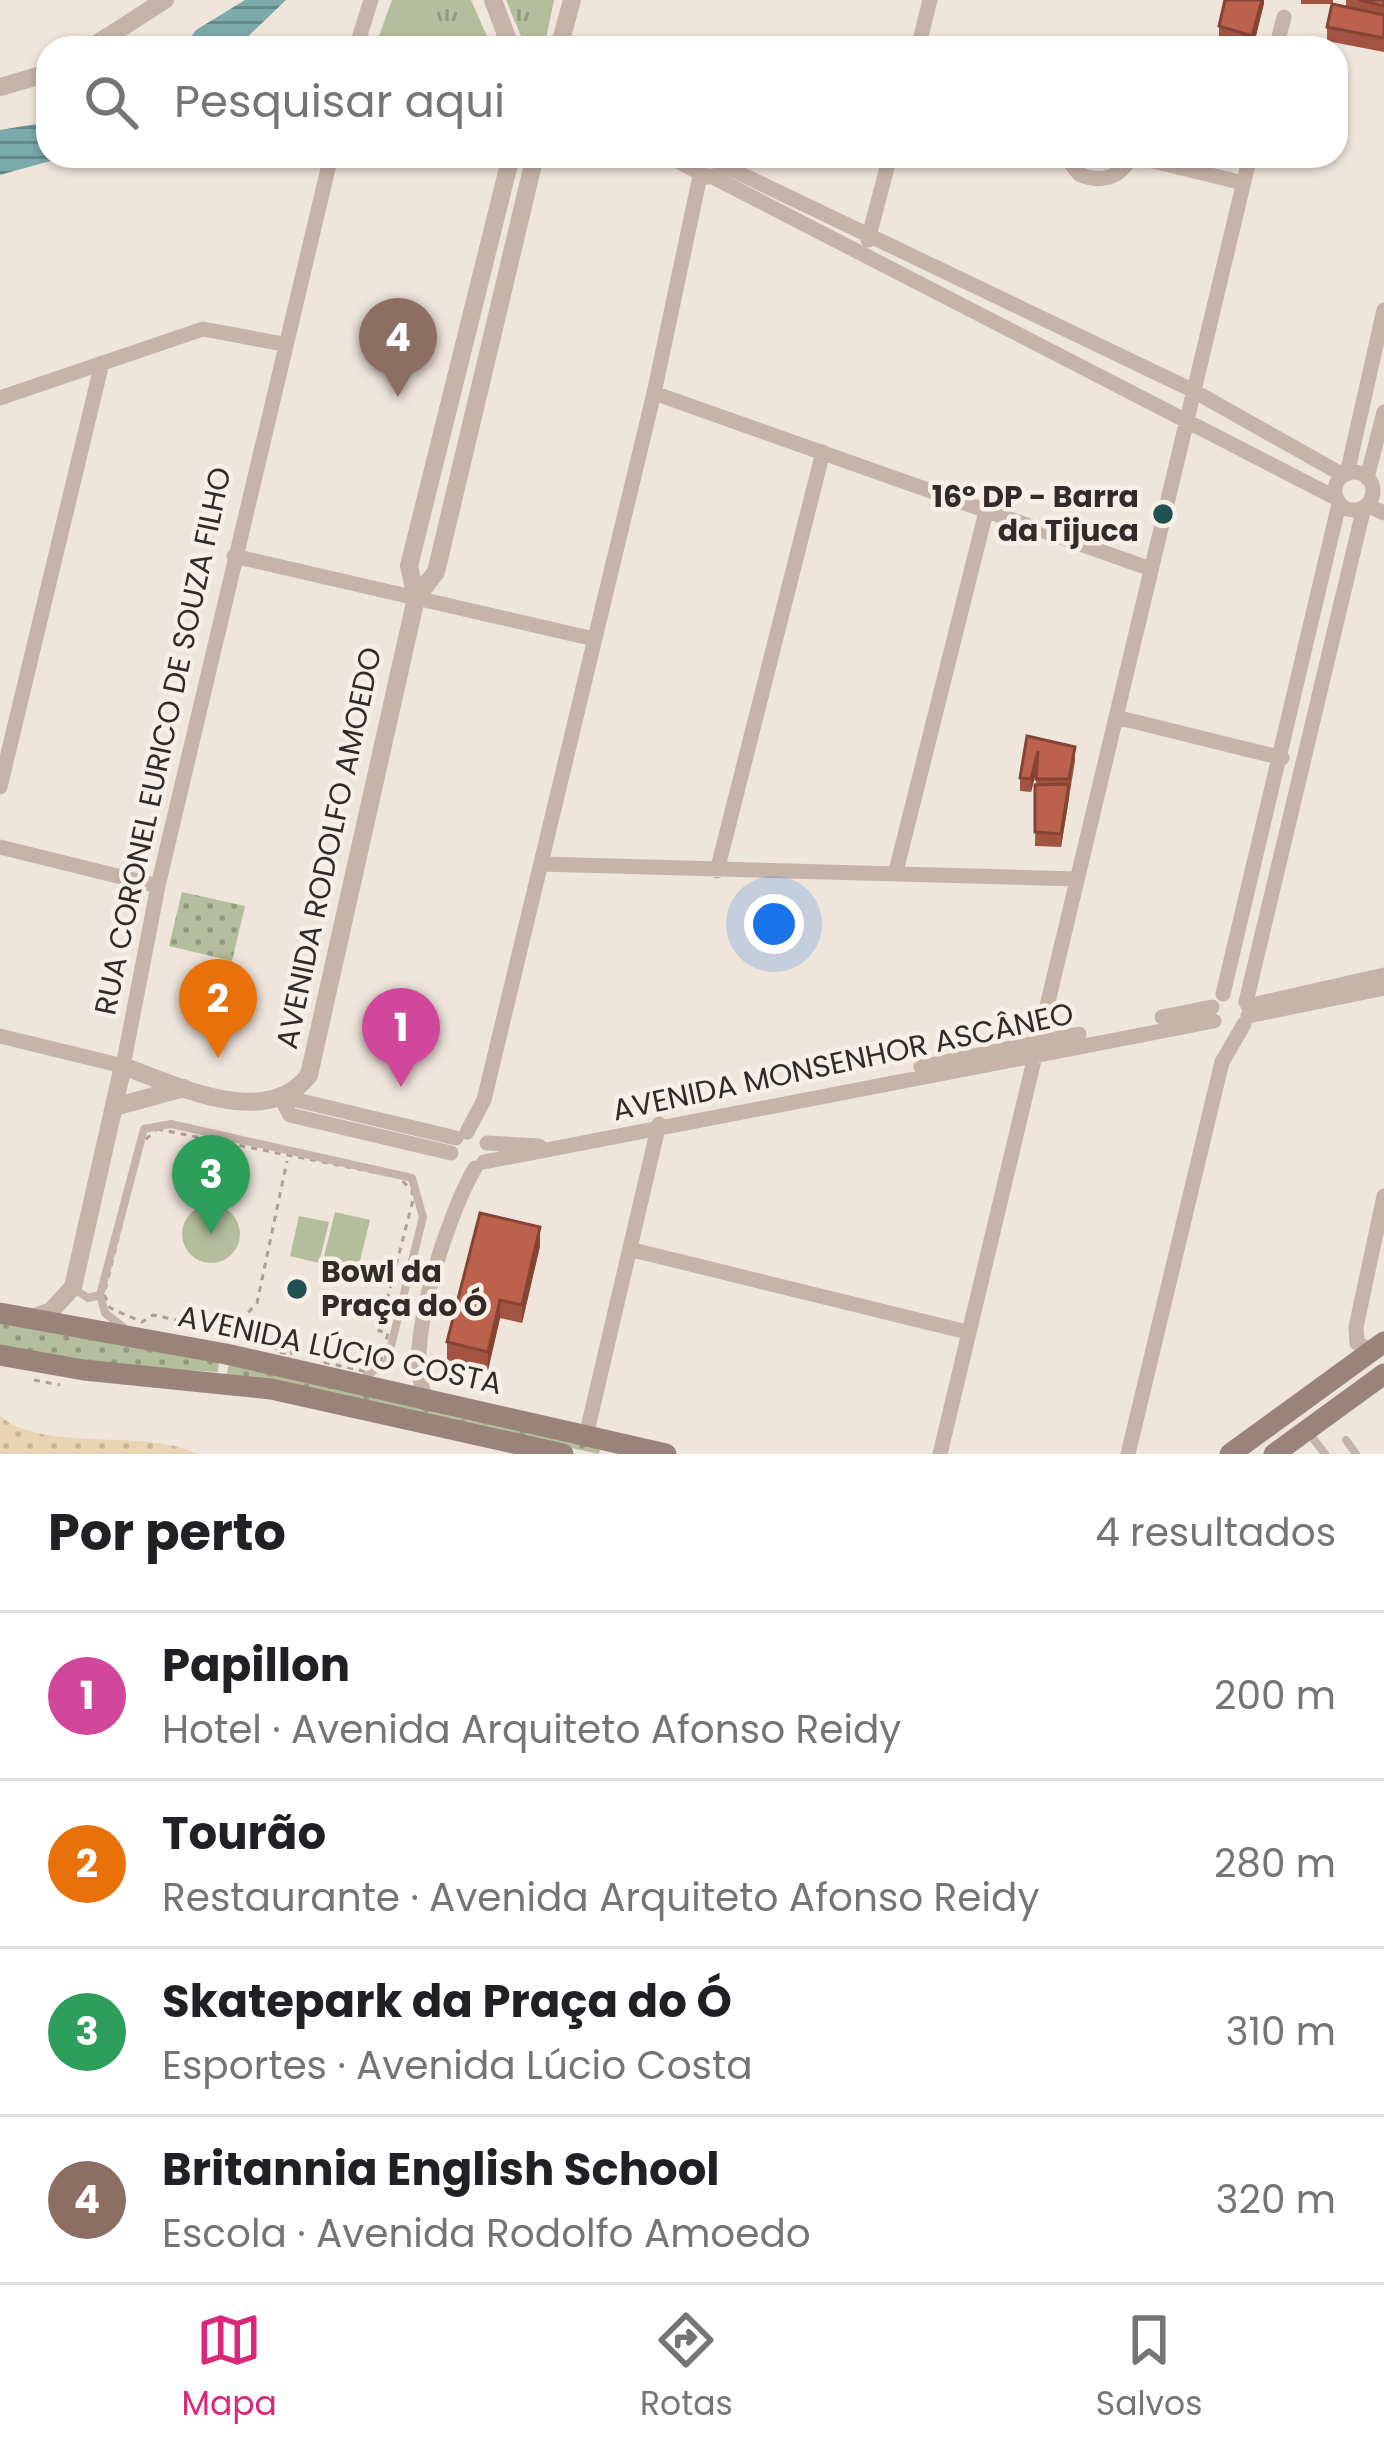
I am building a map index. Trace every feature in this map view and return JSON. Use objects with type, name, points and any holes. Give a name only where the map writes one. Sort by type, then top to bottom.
[{"type":"main road","name":"AVENIDA LÚCIO COSTA","points":[[0,1313],[134,1336],[666,1454]]},
{"type":"main road","points":[[1230,1454],[1378,1346]]},
{"type":"main road","name":"AVENIDA LÚCIO COSTA","points":[[0,1355],[84,1370],[271,1389],[563,1454]]},
{"type":"main road","points":[[1274,1454],[1384,1374]]},
{"type":"street","points":[[110,36],[165,0]]},
{"type":"street","points":[[360,36],[370,0]]},
{"type":"street","points":[[493,0],[506,36]]},
{"type":"street","points":[[562,36],[572,0]]},
{"type":"street","points":[[921,36],[930,0]]},
{"type":"street","points":[[1279,36],[1284,17]]},
{"type":"street","points":[[0,87],[36,76]]},
{"type":"street","name":"RUA CORONEL EURICO DE SOUZA FILHO","points":[[73,1287],[158,886],[328,168]]},
{"type":"street","name":"AVENIDA RODOLFO AMOEDO","points":[[280,1096],[300,1086],[315,1060],[416,598],[409,566],[507,168]]},
{"type":"street","name":"AVENIDA RODOLFO AMOEDO","points":[[416,598],[436,572],[532,168]]},
{"type":"street","points":[[428,1400],[417,1386],[416,1357],[453,1211],[479,1165],[486,1142],[484,1100],[706,168]]},
{"type":"street","points":[[709,168],[864,257],[1185,418],[1351,510],[1366,506],[1384,513]]},
{"type":"street","points":[[711,168],[870,234],[1192,390],[1345,474],[1374,484]]},
{"type":"street","points":[[864,257],[887,168]]},
{"type":"street","points":[[1074,168],[1079,174],[1104,180],[1123,168]]},
{"type":"street","points":[[1182,168],[1244,183]]},
{"type":"street","points":[[940,1454],[1148,568],[1247,168]]},
{"type":"street","points":[[487,240],[510,245]]},
{"type":"street","points":[[1222,1062],[1217,1012],[1282,758],[1338,501],[1336,485],[1345,474],[1384,310]]},
{"type":"street","points":[[0,398],[203,329],[283,344]]},
{"type":"street","points":[[0,787],[102,363]]},
{"type":"street","points":[[654,393],[1148,568]]},
{"type":"street","points":[[1132,1449],[1222,1062],[1246,1012],[1374,484],[1384,412]]},
{"type":"street","points":[[717,871],[823,452]]},
{"type":"street","points":[[896,871],[987,508]]},
{"type":"street","points":[[234,556],[594,639]]},
{"type":"street","points":[[1116,718],[1282,758]]},
{"type":"street","points":[[0,847],[158,886]]},
{"type":"street","points":[[542,864],[1076,879]]},
{"type":"street","points":[[1246,1012],[1384,975]]},
{"type":"street","points":[[1246,1012],[1384,988]]},
{"type":"street","points":[[1217,1012],[1236,993],[1246,1012]]},
{"type":"street","name":"AVENIDA MONSENHOR ASCÂNEO","points":[[479,1165],[1217,1012],[1232,1029],[1246,1012]]},
{"type":"street","points":[[0,1036],[248,1103],[280,1096],[458,1141],[486,1142]]},
{"type":"street","points":[[114,1107],[184,1088]]},
{"type":"street","points":[[479,1165],[457,1164],[458,1141],[484,1100]]},
{"type":"street","points":[[586,1436],[633,1250],[658,1126]]},
{"type":"street","name":"AVENIDA MONSENHOR ASCÂNEO","points":[[486,1142],[529,1148],[658,1126]]},
{"type":"street","points":[[1378,1346],[1357,1343],[1356,1327],[1384,1196]]},
{"type":"street","points":[[633,1250],[967,1332]]},
{"type":"street","points":[[30,1319],[51,1310],[73,1287]]},
{"type":"lane","points":[[134,1336],[105,1313],[100,1295],[140,1133],[152,1125],[171,1124],[412,1178],[419,1189],[422,1217],[387,1362],[372,1376],[348,1382]]},
{"type":"lane","points":[[406,1283],[432,1289]]},
{"type":"lane","points":[[73,1287],[88,1298],[100,1295]]},
{"type":"lane","points":[[1307,1431],[1325,1454]]},
{"type":"path","points":[[157,1129],[398,1177],[412,1190],[379,1331],[388,1334],[380,1364],[364,1371],[323,1362],[317,1351],[292,1345],[291,1355],[275,1351],[277,1342],[230,1331],[153,1315],[142,1322],[122,1317],[106,1304],[104,1294],[142,1143],[157,1129]]},
{"type":"path","points":[[230,1331],[257,1303],[289,1155]]},
{"type":"path","points":[[18,1377],[71,1386]]},
{"type":"green space","points":[[392,0],[471,0],[487,36],[379,36]]},
{"type":"green space","points":[[506,0],[554,0],[546,36],[521,36]]},
{"type":"green space","points":[[182,892],[245,906],[232,961],[169,946]]},
{"type":"green space","points":[[211,1205],[232,1213],[240,1234],[232,1255],[211,1263],[190,1255],[182,1234],[190,1213]]},
{"type":"green space","points":[[335,1212],[370,1220],[354,1285],[319,1277]]},
{"type":"green space","points":[[299,1216],[329,1222],[319,1263],[290,1256]]},
{"type":"green space","points":[[0,1322],[219,1362],[218,1372],[106,1365],[0,1347]]},
{"type":"green space","points":[[229,1364],[600,1448],[599,1454],[227,1374]]},
{"type":"sand","points":[[0,1416],[41,1434],[151,1442],[198,1454],[0,1454]]},
{"type":"water","points":[[245,0],[286,0],[248,36],[192,36]]},
{"type":"water","points":[[36,124],[36,165],[0,175],[0,130]]},
{"type":"building","points":[[1225,0],[1262,0],[1252,36],[1219,26]]},
{"type":"building","points":[[1332,4],[1384,15],[1384,38],[1327,27]]},
{"type":"building","points":[[1027,736],[1075,747],[1069,779],[1036,779],[1038,751],[1031,779],[1020,778]]},
{"type":"building","points":[[1069,784],[1061,834],[1035,832],[1035,785]]},
{"type":"building","points":[[480,1213],[540,1227],[522,1305],[500,1300],[488,1352],[447,1342]]},
{"type":"place","name":"Britannia English School","points":[[398,397]]},
{"type":"place","name":"16º DP - Barra da Tijuca","points":[[1163,514]]},
{"type":"place","name":"Tourão","points":[[218,1058]]},
{"type":"place","name":"Papillon","points":[[401,1087]]},
{"type":"place","name":"Skatepark da Praça do Ó","points":[[211,1234]]},
{"type":"place","name":"Bowl da Praça do Ó","points":[[297,1289]]}]
